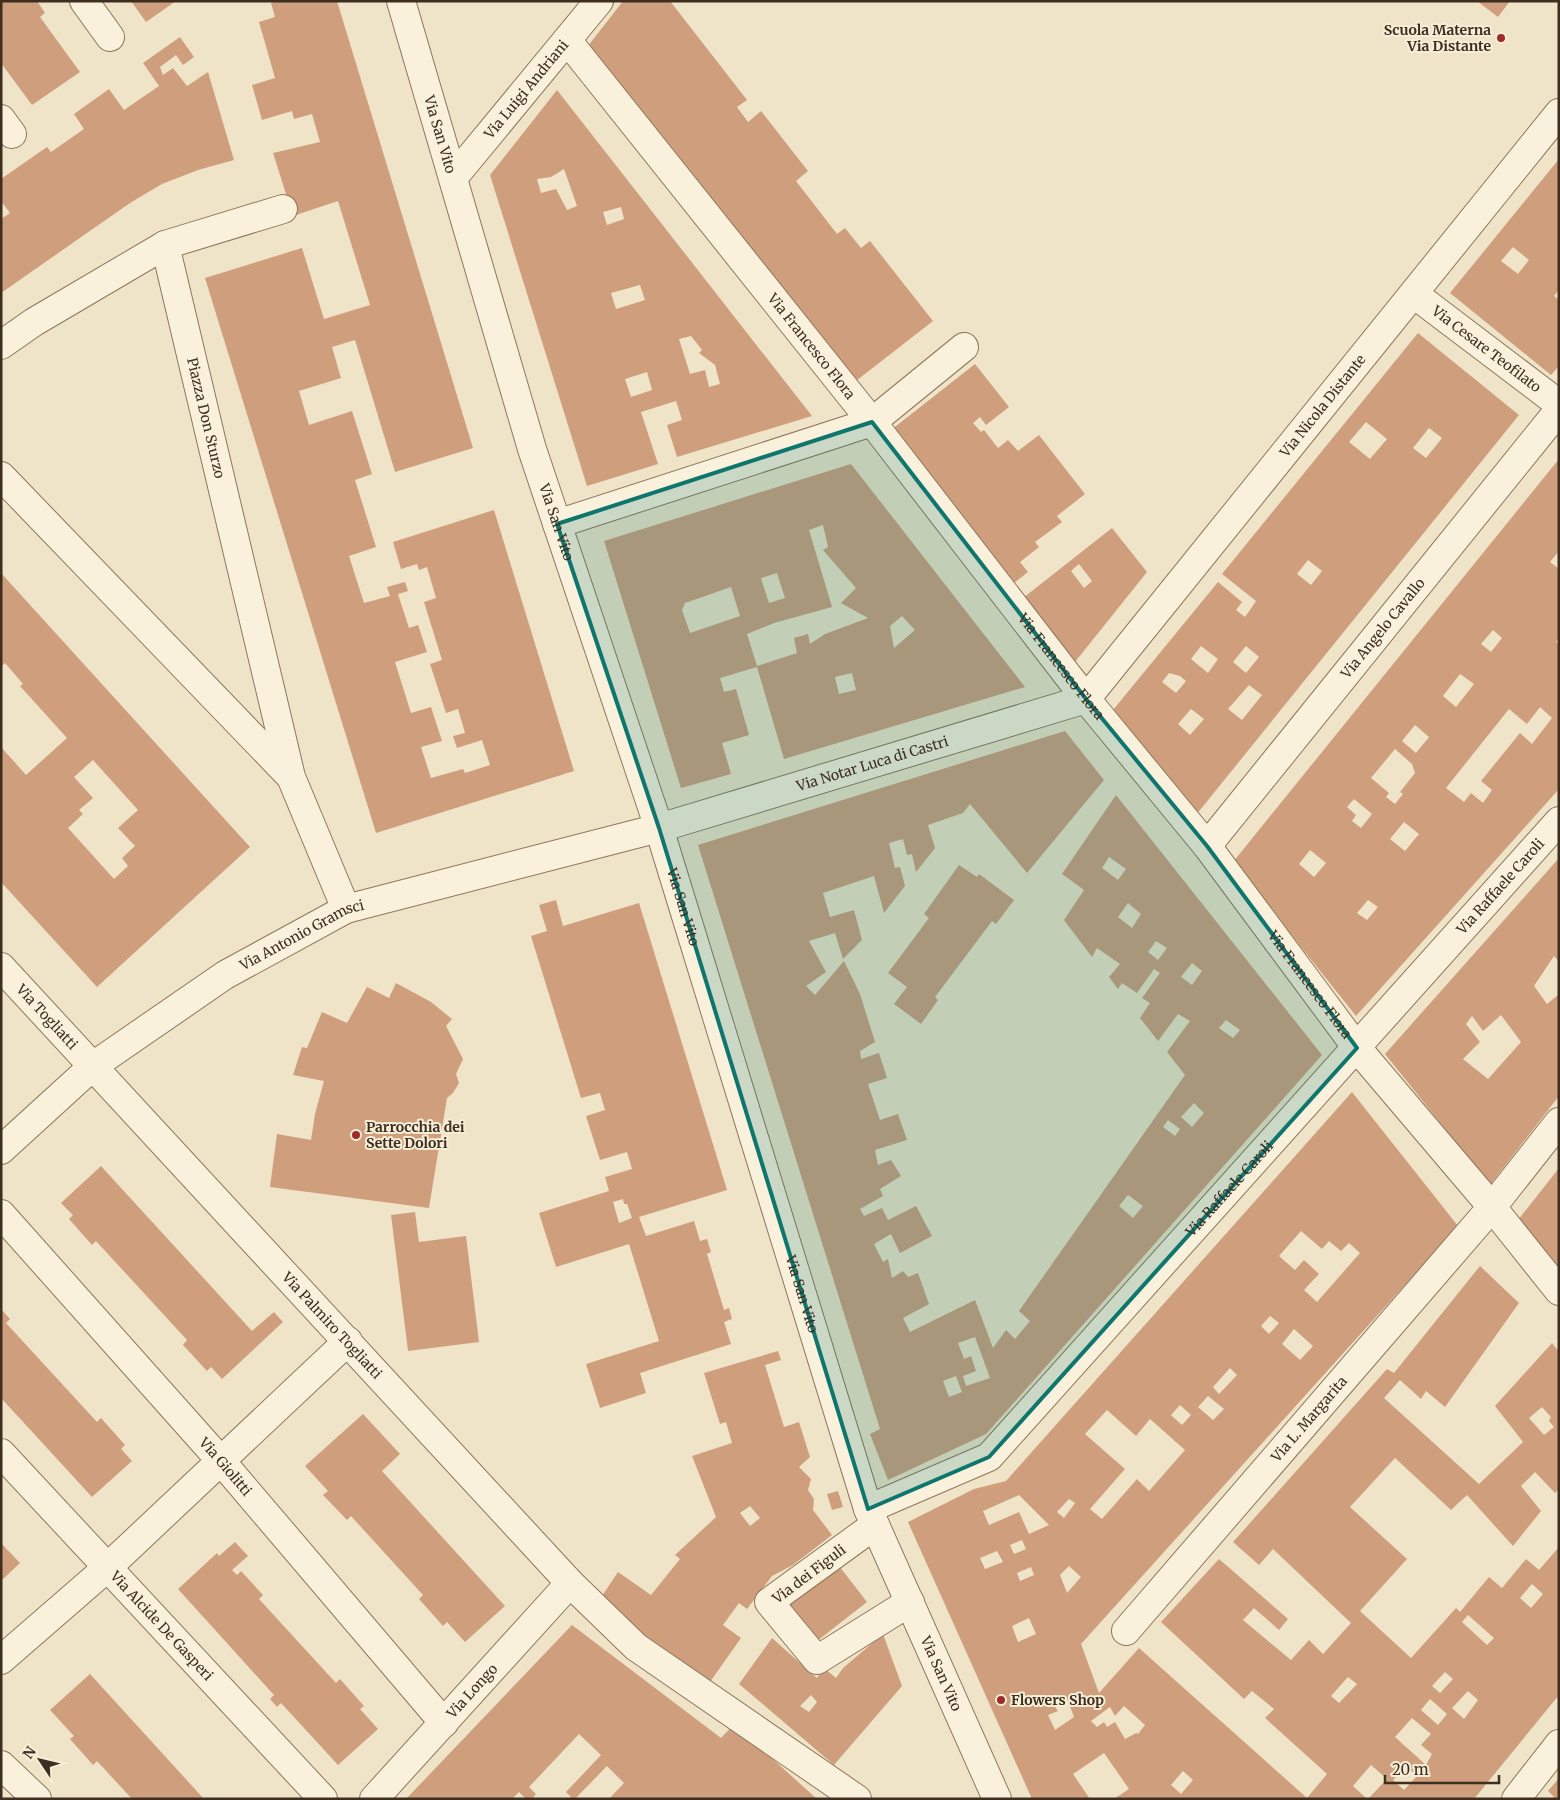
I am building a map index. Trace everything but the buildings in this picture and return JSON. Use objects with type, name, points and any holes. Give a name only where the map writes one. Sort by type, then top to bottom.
[{"type":"street","points":[[84,1],[110,37]]},
{"type":"street","name":"Via San Vito","points":[[401,1],[532,449],[659,828],[871,1517],[997,1799]]},
{"type":"street","name":"Via Luigi Andriani","points":[[453,178],[599,1]]},
{"type":"street","name":"Via Francesco Flora","points":[[567,40],[872,422],[1086,699],[1206,846],[1356,1048],[1492,1207],[1559,1290]]},
{"type":"street","name":"Via Nicola Distante","points":[[1086,699],[1559,113]]},
{"type":"street","points":[[1,345],[34,322],[165,245],[284,209]]},
{"type":"street","name":"Piazza Don Sturzo","points":[[165,245],[291,777],[346,909]]},
{"type":"street","name":"Via Cesare Teofilato","points":[[1414,294],[1559,404]]},
{"type":"street","points":[[557,524],[872,422],[964,347]]},
{"type":"street","name":"Via Angelo Cavallo","points":[[1206,846],[1559,410]]},
{"type":"street","name":"Piazza Don Sturzo","points":[[1,476],[291,777]]},
{"type":"street","name":"Via Notar Luca di Castri","points":[[659,828],[1086,699]]},
{"type":"street","name":"Via Raffaele Caroli","points":[[871,1517],[988,1457],[1559,821]]},
{"type":"street","name":"Via Antonio Gramsci","points":[[1,1150],[93,1066],[225,975],[346,909],[659,828]]},
{"type":"street","name":"Via Togliatti","points":[[1,967],[93,1066]]},
{"type":"street","name":"Via Palmiro Togliatti","points":[[93,1066],[570,1583],[636,1647],[857,1799]]},
{"type":"street","name":"Via L. Margarita","points":[[1126,1631],[1492,1207],[1559,1122]]},
{"type":"street","name":"Via Giolitti","points":[[1,1214],[221,1461],[444,1722]]},
{"type":"street","points":[[1,1660],[108,1567],[348,1341]]},
{"type":"street","name":"Via Alcide De Gasperi","points":[[1,1453],[323,1799]]},
{"type":"street","name":"Via dei Figuli","points":[[871,1517],[769,1602],[817,1660],[910,1602]]},
{"type":"street","name":"Via Longo","points":[[374,1799],[570,1583]]},
{"type":"street","points":[[1521,1797],[1559,1744]]},
{"type":"street","points":[[1,1765],[37,1799]]},
{"type":"highlighted area","points":[[872,422],[1086,699],[1207,846],[1357,1048],[989,1457],[868,1509],[659,828],[557,524]]},
{"type":"place","name":"Scuola Materna Via Distante","points":[[1501,38]]},
{"type":"place","name":"Parrocchia dei Sette Dolori","points":[[356,1135]]},
{"type":"place","name":"Flowers Shop","points":[[1001,1700]]}]
